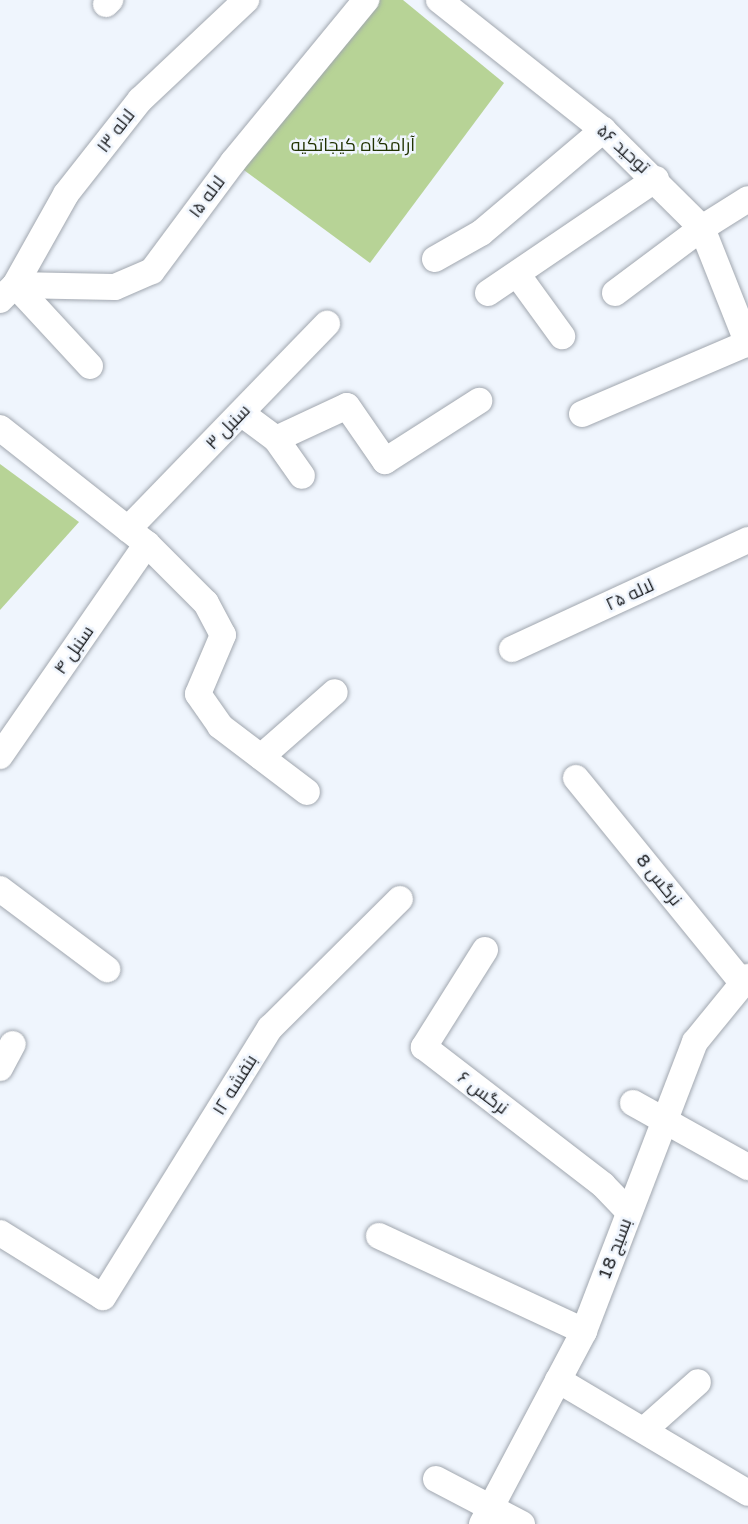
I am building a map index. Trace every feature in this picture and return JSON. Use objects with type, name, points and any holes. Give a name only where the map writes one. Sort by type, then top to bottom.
[{"type":"street","name":"لاله ۱۳","points":[[7,292],[66,194],[140,100],[246,0]]},
{"type":"street","name":"لاله ۱۵","points":[[7,292],[115,287],[152,271],[233,162],[366,0]]},
{"type":"street","name":"توحید ۵۶","points":[[439,0],[603,130],[656,179],[702,228],[748,344]]},
{"type":"street","points":[[435,259],[482,233],[603,130]]},
{"type":"street","points":[[488,293],[656,179]]},
{"type":"street","points":[[615,293],[702,228],[748,199]]},
{"type":"street","points":[[516,274],[562,336]]},
{"type":"street","points":[[7,292],[90,366]]},
{"type":"street","name":"سنبل ۳","points":[[128,529],[327,324]]},
{"type":"street","points":[[582,414],[748,344]]},
{"type":"street","points":[[276,439],[347,405],[385,461],[479,401]]},
{"type":"street","points":[[242,413],[276,439],[302,476]]},
{"type":"street","points":[[0,429],[147,544],[206,603],[223,635],[208,664],[198,694],[220,726],[307,792]]},
{"type":"street","name":"لاله ۲۵","points":[[512,649],[748,540]]},
{"type":"street","name":"سنبل ۴","points":[[0,756],[147,544]]},
{"type":"street","points":[[261,757],[334,692]]},
{"type":"street","name":"نرگس 8","points":[[576,778],[745,980]]},
{"type":"street","points":[[0,889],[107,969]]},
{"type":"street","name":"بنفشه ۱۲","points":[[0,1233],[103,1297],[270,1028],[400,899]]},
{"type":"street","name":"نرگس ۶","points":[[485,950],[423,1047],[603,1185],[629,1212]]},
{"type":"street","name":"بسیج 18","points":[[487,1515],[584,1331],[695,1042],[745,980]]},
{"type":"street","points":[[0,1068],[13,1044]]},
{"type":"street","points":[[633,1103],[748,1167]]},
{"type":"street","points":[[379,1236],[584,1331]]},
{"type":"street","points":[[558,1380],[748,1492]]},
{"type":"street","points":[[644,1430],[698,1382]]},
{"type":"street","points":[[436,1479],[487,1515],[522,1524]]},
{"type":"green space","name":"آرامگاه کیجاتکیه","points":[[360,0],[403,0],[504,83],[370,263],[233,162]]},
{"type":"green space","points":[[0,464],[79,522],[0,610]]}]
